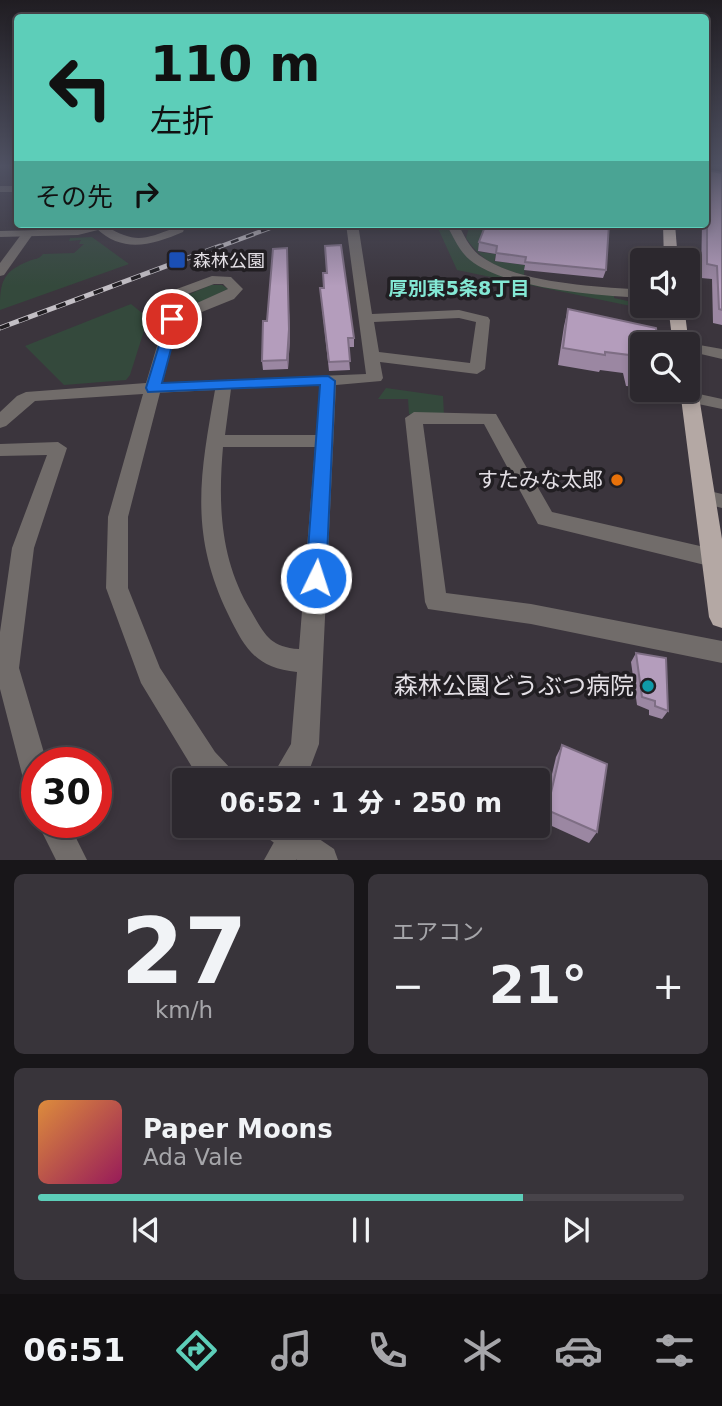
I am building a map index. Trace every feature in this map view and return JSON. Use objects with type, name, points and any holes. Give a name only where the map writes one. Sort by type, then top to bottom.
[{"type":"highway","points":[[668,228],[670,248]]},
{"type":"highway","points":[[691,402],[713,499],[713,558],[720,585],[722,617]]},
{"type":"street","points":[[0,234],[102,228],[122,242],[136,244],[179,228]]},
{"type":"street","points":[[0,422],[32,396],[376,378],[353,228]]},
{"type":"street","points":[[454,228],[467,250],[492,268],[531,279],[630,292]]},
{"type":"street","points":[[0,272],[27,234]]},
{"type":"street","points":[[367,318],[460,314],[483,320],[477,369],[393,357],[372,357]]},
{"type":"street","points":[[172,319],[118,517],[117,588],[150,675],[211,768]]},
{"type":"street","points":[[700,349],[722,354]]},
{"type":"street","points":[[293,768],[305,744],[328,381]]},
{"type":"street","points":[[224,385],[208,514],[213,547],[224,583],[245,623],[264,650],[276,657],[310,661]]},
{"type":"street","points":[[700,395],[722,404]]},
{"type":"street","points":[[713,558],[545,518],[490,418],[414,418],[436,602],[531,614],[722,652]]},
{"type":"street","points":[[216,441],[324,441]]},
{"type":"street","points":[[0,450],[58,448],[23,548],[3,670],[27,747]]},
{"type":"street","points":[[60,838],[72,860]]},
{"type":"street","points":[[282,841],[323,860]]},
{"type":"green space","points":[[438,228],[448,228],[465,253],[484,269],[614,295],[614,298],[630,302],[630,306],[457,270]]},
{"type":"green space","points":[[469,228],[487,228],[478,252],[466,238]]},
{"type":"green space","points":[[92,237],[129,264],[0,310],[2,285],[13,269],[43,254],[74,253],[84,244],[79,244],[81,240],[69,241],[70,238]]},
{"type":"green space","points":[[478,252],[496,254],[494,261],[525,265],[524,275],[498,266]]},
{"type":"green space","points":[[211,285],[222,285],[228,289],[192,306],[179,304],[183,297]]},
{"type":"green space","points":[[131,304],[148,318],[126,380],[64,385],[25,346]]},
{"type":"green space","points":[[386,388],[443,396],[444,415],[409,414],[408,399],[378,399]]},
{"type":"building","points":[[709,205],[722,205],[722,310],[719,309],[717,266],[707,264]]},
{"type":"building","points":[[484,228],[609,228],[606,270],[525,262],[526,257],[496,253],[497,246],[479,242]]},
{"type":"building","points":[[341,245],[354,338],[348,338],[350,361],[329,362],[320,288],[324,288],[323,273],[327,273],[325,246]]},
{"type":"building","points":[[287,248],[287,360],[262,361],[263,321],[267,321],[273,249]]},
{"type":"building","points":[[568,309],[656,328],[656,332],[630,332],[630,359],[629,355],[605,352],[605,355],[563,348]]},
{"type":"building","points":[[636,653],[666,658],[668,711],[655,706],[655,701],[642,697]]},
{"type":"building","points":[[562,745],[607,764],[597,832],[550,811],[550,797]]},
{"type":"railway","points":[[216,248],[270,228]]},
{"type":"railway","points":[[0,328],[220,246]]},
{"type":"place","name":"森林公園","points":[[177,260]]},
{"type":"place","name":"すたみな太郎","points":[[617,480]]},
{"type":"place","name":"森林公園どうぶつ病院","points":[[648,686]]},
{"type":"district","name":"厚別東5条8丁目","points":[[459,288]]},
{"type":"route","points":[[172,319],[154,388],[328,381],[316,578]]}]
